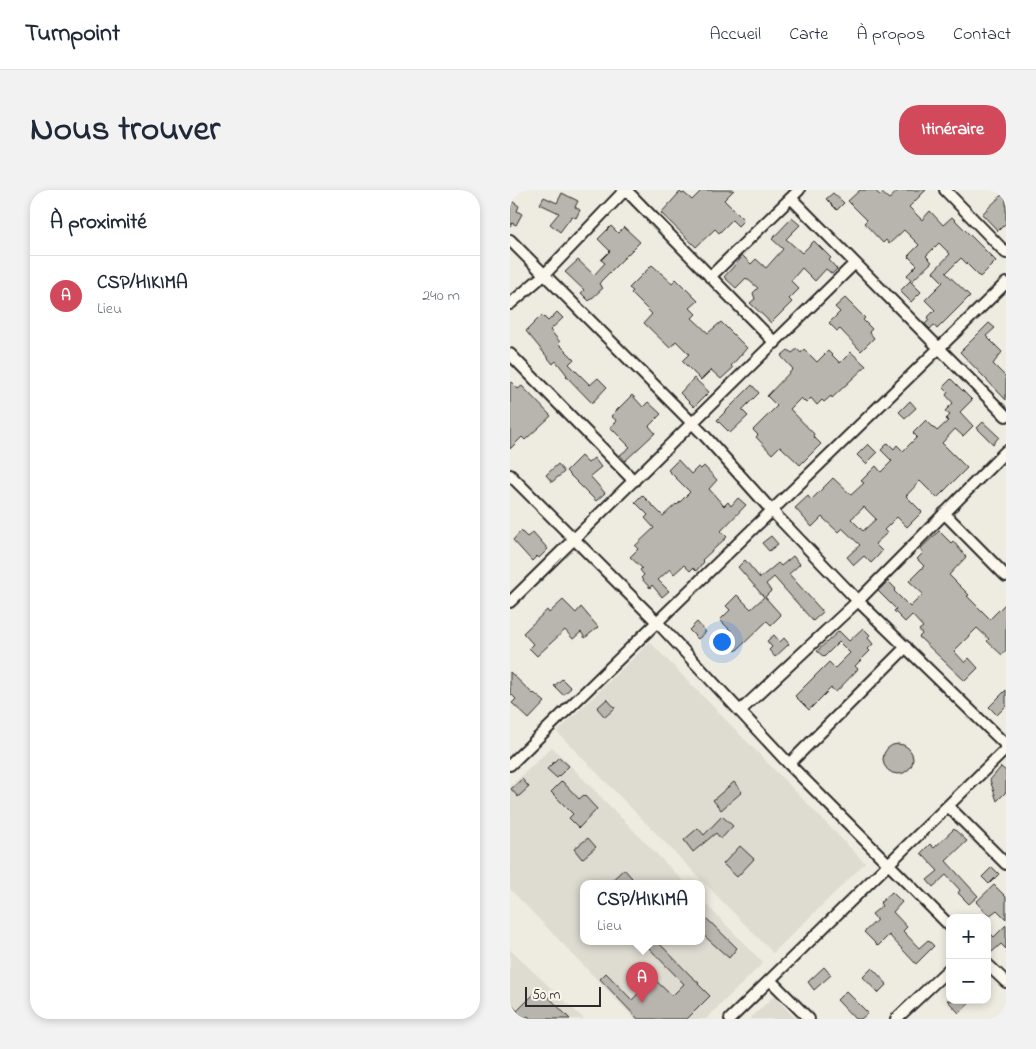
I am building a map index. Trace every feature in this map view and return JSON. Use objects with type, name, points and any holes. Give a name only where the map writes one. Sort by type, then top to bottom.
[{"type":"street","points":[[510,304],[544,274],[626,190],[775,342]]},
{"type":"street","points":[[945,190],[1006,254]]},
{"type":"street","points":[[710,277],[795,194],[855,263],[1006,416]]},
{"type":"street","points":[[510,240],[693,424],[772,511],[858,601],[1006,747],[730,1019]]},
{"type":"street","points":[[510,602],[855,263]]},
{"type":"street","points":[[510,765],[1006,283]]},
{"type":"street","points":[[510,354],[634,481]]},
{"type":"street","points":[[740,711],[858,601],[1006,451]]},
{"type":"street","points":[[510,475],[657,622],[788,764],[946,922]]},
{"type":"street","points":[[944,513],[1006,576]]},
{"type":"street","points":[[788,764],[906,647]]},
{"type":"street","points":[[948,806],[1006,864]]},
{"type":"street","points":[[991,968],[1006,982]]},
{"type":"street","points":[[896,1019],[946,972]]},
{"type":"street","points":[[770,980],[809,1019]]},
{"type":"shaded area","points":[[650,642],[865,863],[773,953],[705,883],[705,880],[702,880],[557,732]]},
{"type":"shaded area","points":[[552,747],[682,880],[580,880],[580,945],[705,945],[705,903],[763,963],[706,1019],[635,1019],[510,889],[510,787]]},
{"type":"shaded area","points":[[510,950],[584,1019],[510,1019]]},
{"type":"shaded area","points":[[774,996],[796,1019],[750,1019]]},
{"type":"building","points":[[702,190],[734,190],[724,200],[744,220],[738,226],[732,220],[719,233],[715,229],[696,247],[661,213],[680,192],[692,200]]},
{"type":"building","points":[[860,190],[874,190],[880,195],[882,193],[889,199],[899,190],[926,190],[909,207],[922,220],[930,211],[943,225],[952,217],[996,261],[980,277],[961,258],[946,273],[970,296],[937,329],[934,325],[930,329],[925,324],[929,320],[927,318],[935,310],[925,300],[943,282],[933,272],[950,254],[939,243],[926,256],[932,262],[912,281],[907,275],[917,265],[908,256],[919,245],[904,230],[889,244],[886,240],[883,243],[864,223],[867,220],[848,201]]},
{"type":"building","points":[[1006,191],[1006,223],[998,231],[982,214]]},
{"type":"building","points":[[562,193],[578,201],[575,207],[580,210],[576,218],[572,216],[560,232],[550,224],[559,213],[540,204],[544,197],[557,203]]},
{"type":"building","points":[[833,193],[844,203],[837,210],[826,199]]},
{"type":"building","points":[[510,200],[519,206],[517,211],[522,214],[516,225],[512,223],[510,227]]},
{"type":"building","points":[[792,218],[800,225],[786,239],[802,253],[814,241],[831,258],[829,260],[837,269],[832,274],[826,269],[815,281],[802,268],[791,281],[799,289],[789,299],[792,302],[771,323],[750,303],[755,299],[753,293],[758,288],[746,278],[736,288],[724,277],[743,256],[751,264],[756,259],[766,268],[783,249],[772,239]]},
{"type":"building","points":[[611,226],[618,233],[624,227],[640,242],[601,281],[599,284],[603,288],[589,301],[581,293],[584,290],[565,272],[578,260],[594,275],[605,263],[601,260],[610,251],[598,239]]},
{"type":"building","points":[[652,265],[672,283],[676,279],[698,301],[690,308],[696,314],[692,318],[708,333],[721,322],[747,348],[731,366],[733,368],[721,379],[711,370],[701,380],[682,361],[689,354],[676,341],[670,348],[644,323],[652,314],[631,293],[633,291],[629,288]]},
{"type":"building","points":[[910,281],[921,292],[911,302],[900,291]]},
{"type":"building","points":[[845,298],[865,318],[863,320],[872,329],[869,332],[874,338],[861,351],[840,329],[837,331],[829,323],[840,312],[835,307]]},
{"type":"building","points":[[557,312],[563,318],[550,330],[560,342],[558,343],[574,359],[569,364],[590,385],[598,378],[607,387],[592,403],[566,376],[556,361],[553,364],[526,331],[542,315],[548,321]]},
{"type":"building","points":[[989,323],[995,328],[986,336],[1002,352],[993,364],[1006,377],[1006,400],[960,352]]},
{"type":"building","points":[[797,349],[801,353],[804,349],[817,362],[828,351],[840,363],[851,352],[866,366],[832,398],[831,396],[824,402],[822,400],[817,405],[811,398],[806,403],[801,398],[790,409],[821,444],[800,465],[780,446],[772,454],[756,437],[758,435],[753,430],[777,406],[767,396],[793,369],[781,356],[788,350],[792,353]]},
{"type":"building","points":[[694,378],[709,392],[694,407],[680,393]]},
{"type":"building","points":[[951,379],[972,400],[960,412],[973,426],[963,436],[955,429],[942,443],[967,468],[937,498],[920,481],[906,496],[922,512],[907,527],[897,517],[884,530],[887,533],[875,544],[882,551],[877,557],[871,563],[864,556],[854,565],[847,557],[860,545],[842,528],[838,532],[822,517],[812,527],[795,508],[808,496],[811,500],[833,478],[851,495],[864,483],[861,481],[876,466],[881,472],[892,461],[881,450],[888,443],[894,449],[897,445],[903,451],[917,437],[913,433],[926,420],[937,431],[948,421],[946,419],[950,415],[945,411],[953,403],[946,395],[948,392],[943,387]],"holes":[[[864,507],[876,519],[863,531],[851,519]]]},
{"type":"building","points":[[510,381],[518,389],[522,386],[551,416],[525,440],[522,437],[510,449]]},
{"type":"building","points":[[752,385],[759,393],[742,410],[748,416],[730,433],[717,420]]},
{"type":"building","points":[[632,395],[643,407],[648,402],[661,414],[649,426],[655,433],[625,461],[620,455],[630,447],[610,427],[617,421],[611,416]]},
{"type":"building","points":[[910,401],[916,408],[905,418],[899,412]]},
{"type":"building","points":[[983,422],[999,437],[993,444],[977,428]]},
{"type":"building","points":[[868,444],[877,453],[866,464],[857,455]]},
{"type":"building","points":[[581,456],[588,463],[594,458],[601,467],[590,476],[605,493],[596,501],[566,471]]},
{"type":"building","points":[[678,460],[691,474],[698,467],[701,469],[704,466],[717,480],[709,489],[724,506],[728,502],[731,506],[738,498],[746,505],[721,531],[727,537],[702,560],[704,562],[696,571],[693,568],[690,571],[684,565],[674,574],[670,569],[658,580],[669,591],[662,597],[652,585],[650,588],[641,578],[644,575],[640,570],[642,568],[630,557],[638,549],[635,546],[654,528],[645,518],[648,515],[635,502],[642,495],[663,516],[677,505],[690,492],[668,470]]},
{"type":"building","points":[[558,464],[564,472],[552,482],[546,475]]},
{"type":"building","points":[[521,531],[527,537],[533,532],[548,549],[539,558],[537,556],[532,561],[513,540]]},
{"type":"building","points":[[939,531],[951,543],[953,541],[966,557],[949,575],[969,595],[967,596],[990,619],[1006,603],[1006,650],[1002,655],[977,628],[954,651],[965,663],[969,658],[978,668],[965,681],[919,637],[922,634],[919,630],[923,627],[912,615],[905,622],[894,611],[896,609],[878,591],[888,581],[896,589],[894,591],[910,607],[923,594],[909,581],[924,566],[917,559],[923,553],[920,549]]},
{"type":"building","points":[[771,536],[778,544],[769,551],[762,543]]},
{"type":"building","points":[[793,556],[800,564],[789,574],[823,612],[813,621],[774,577],[766,584],[771,591],[765,597],[781,615],[771,625],[767,621],[736,651],[728,642],[735,635],[720,620],[730,610],[726,606],[737,595],[751,609],[764,597],[738,567],[745,560],[760,578],[778,563],[781,566]]},
{"type":"building","points":[[563,600],[576,613],[581,607],[598,627],[585,638],[581,632],[573,639],[565,630],[537,656],[529,648],[533,644],[523,633],[547,610],[549,613]]},
{"type":"building","points":[[697,622],[706,632],[698,639],[689,630]]},
{"type":"building","points":[[863,628],[870,635],[868,638],[873,644],[868,649],[870,651],[855,666],[858,669],[836,692],[831,688],[809,710],[795,696],[829,662],[835,668],[850,653],[839,642],[824,657],[817,651],[839,631],[849,641]]},
{"type":"building","points":[[774,635],[780,642],[784,638],[789,644],[775,657],[769,650],[772,647],[767,641]]},
{"type":"building","points":[[510,672],[533,694],[545,702],[529,719],[512,703],[516,699],[510,693]]},
{"type":"building","points":[[562,679],[571,688],[563,695],[554,686]]},
{"type":"building","points":[[1006,690],[1006,706],[997,715],[989,707]]},
{"type":"building","points":[[607,699],[615,708],[605,717],[597,708]]},
{"type":"building","points":[[898,744],[909,748],[913,759],[909,770],[898,774],[887,770],[883,759],[887,748]]},
{"type":"building","points":[[559,757],[569,766],[557,778],[547,769]]},
{"type":"building","points":[[1001,767],[1006,771],[1006,792],[997,801],[990,780]]},
{"type":"building","points":[[522,779],[529,787],[518,797],[511,789]]},
{"type":"building","points":[[562,781],[579,799],[584,795],[597,809],[579,828],[569,818],[573,814],[551,792]]},
{"type":"building","points":[[734,782],[742,792],[721,810],[713,800]]},
{"type":"building","points":[[722,816],[733,826],[721,839],[716,833],[693,852],[684,840],[698,828],[704,835]]},
{"type":"building","points":[[954,829],[967,841],[946,861],[978,896],[969,904],[958,893],[960,890],[946,875],[933,887],[927,880],[938,871],[921,853],[930,844],[934,848]]},
{"type":"building","points":[[588,838],[596,847],[582,859],[574,849]]},
{"type":"building","points":[[740,846],[754,859],[737,877],[723,864]]},
{"type":"building","points":[[992,867],[999,874],[989,884],[982,877]]},
{"type":"building","points":[[624,869],[632,878],[630,880],[612,880]]},
{"type":"building","points":[[994,885],[1006,897],[1006,919],[997,910],[991,914],[987,914],[976,902]]},
{"type":"building","points":[[892,892],[902,902],[893,912],[907,927],[903,931],[919,948],[928,940],[934,946],[916,964],[889,935],[878,946],[864,932],[877,920],[872,914],[882,906],[880,903]]},
{"type":"building","points":[[705,917],[737,948],[729,958],[705,937]]},
{"type":"building","points":[[1006,925],[1006,949],[1001,944],[991,951],[991,934],[994,937]]},
{"type":"building","points":[[646,945],[661,945],[710,996],[687,1019],[638,1019],[600,979],[606,973],[632,1000],[653,978],[672,996],[684,984]]},
{"type":"building","points":[[824,967],[831,975],[814,990],[808,982]]},
{"type":"building","points":[[872,968],[887,984],[878,993],[863,977]]},
{"type":"building","points":[[540,988],[570,1019],[531,1019],[528,1016],[524,1019],[510,1019],[510,1003],[517,1011]]},
{"type":"building","points":[[846,991],[868,1013],[861,1019],[855,1019],[837,1000]]},
{"type":"building","points":[[951,1004],[969,1004],[959,1013]]},
{"type":"place","name":"CSP/HIKIMA","points":[[642,1003]]}]
